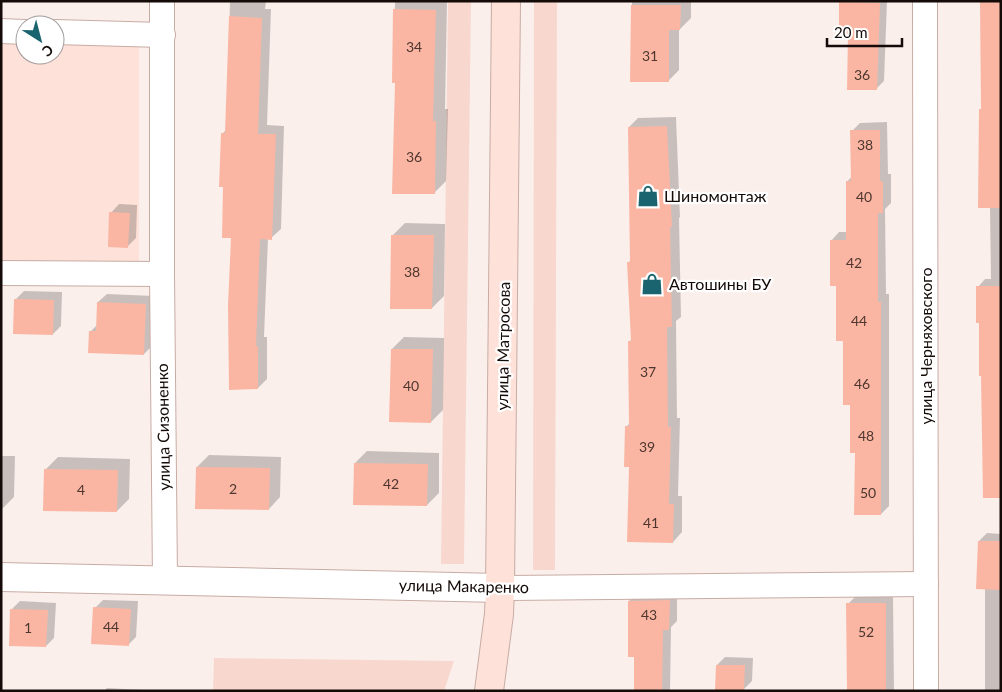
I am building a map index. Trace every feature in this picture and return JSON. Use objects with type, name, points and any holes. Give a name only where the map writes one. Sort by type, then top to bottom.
[{"type":"main road","name":"улица Матросова","points":[[490,691],[499,614],[500,588],[506,1]]},
{"type":"street","name":"улица Сизоненко","points":[[162,1],[165,580]]},
{"type":"street","name":"улица Черняховского","points":[[926,1],[926,691]]},
{"type":"street","points":[[1,31],[15,32]]},
{"type":"street","points":[[65,32],[163,35]]},
{"type":"street","points":[[1,273],[162,274]]},
{"type":"street","name":"улица Макаренко","points":[[1,578],[500,588],[926,584]]},
{"type":"shaded area","points":[[448,1],[471,1],[464,564],[441,564]]},
{"type":"shaded area","points":[[534,1],[557,1],[555,570],[533,570]]},
{"type":"shaded area","points":[[1,40],[15,40],[15,65],[65,65],[65,41],[139,42],[139,267],[1,264]]},
{"type":"shaded area","points":[[214,658],[454,661],[444,691],[213,691]]},
{"type":"building","points":[[980,1],[1001,1],[1001,208],[978,208],[979,109],[981,109]]},
{"type":"building","points":[[839,2],[880,3],[877,90],[847,90],[848,34],[839,34]]},
{"type":"building","points":[[631,5],[681,5],[680,30],[669,30],[669,82],[630,82]]},
{"type":"building","points":[[393,9],[436,10],[433,121],[436,121],[435,194],[392,194],[395,83],[392,83]]},
{"type":"building","points":[[229,16],[262,18],[258,134],[276,134],[272,240],[260,239],[256,346],[258,346],[258,389],[229,390],[228,305],[231,238],[222,238],[223,187],[219,187],[221,133],[225,133]]},
{"type":"building","points":[[667,126],[672,227],[670,227],[672,327],[667,327],[668,427],[671,427],[669,504],[674,504],[673,543],[627,542],[629,467],[624,467],[625,426],[629,426],[628,341],[631,341],[627,262],[630,262],[628,127]]},
{"type":"building","points":[[850,130],[880,130],[880,181],[883,181],[883,213],[878,213],[878,302],[881,302],[881,515],[854,515],[855,453],[850,453],[850,405],[843,405],[843,341],[836,341],[836,286],[830,286],[830,240],[846,240],[846,181],[851,181]]},
{"type":"building","points":[[109,212],[130,213],[128,248],[108,247]]},
{"type":"building","points":[[391,235],[434,235],[432,309],[390,309]]},
{"type":"building","points":[[976,286],[1001,286],[1001,498],[983,498],[981,376],[979,376],[979,323],[976,323]]},
{"type":"building","points":[[14,299],[54,300],[53,335],[13,334]]},
{"type":"building","points":[[97,302],[146,304],[144,355],[88,353],[89,331],[96,331]]},
{"type":"building","points":[[391,349],[433,349],[431,423],[389,422]]},
{"type":"building","points":[[354,463],[428,464],[427,506],[353,505]]},
{"type":"building","points":[[196,467],[270,468],[269,510],[195,509]]},
{"type":"building","points":[[44,469],[118,470],[117,512],[43,511]]},
{"type":"building","points":[[978,541],[1001,541],[1001,590],[976,589]]},
{"type":"building","points":[[670,600],[669,630],[663,630],[662,691],[634,691],[634,657],[628,657],[628,601]]},
{"type":"building","points":[[846,603],[886,603],[886,691],[847,691]]},
{"type":"building","points":[[93,607],[131,609],[129,646],[91,644]]},
{"type":"building","points":[[10,609],[48,610],[46,647],[9,646]]},
{"type":"building","points":[[716,665],[745,665],[744,690],[715,690]]},
{"type":"place","name":"Шиномонтаж","points":[[648,196]]},
{"type":"place","name":"Автошины БУ","points":[[652,284]]}]
